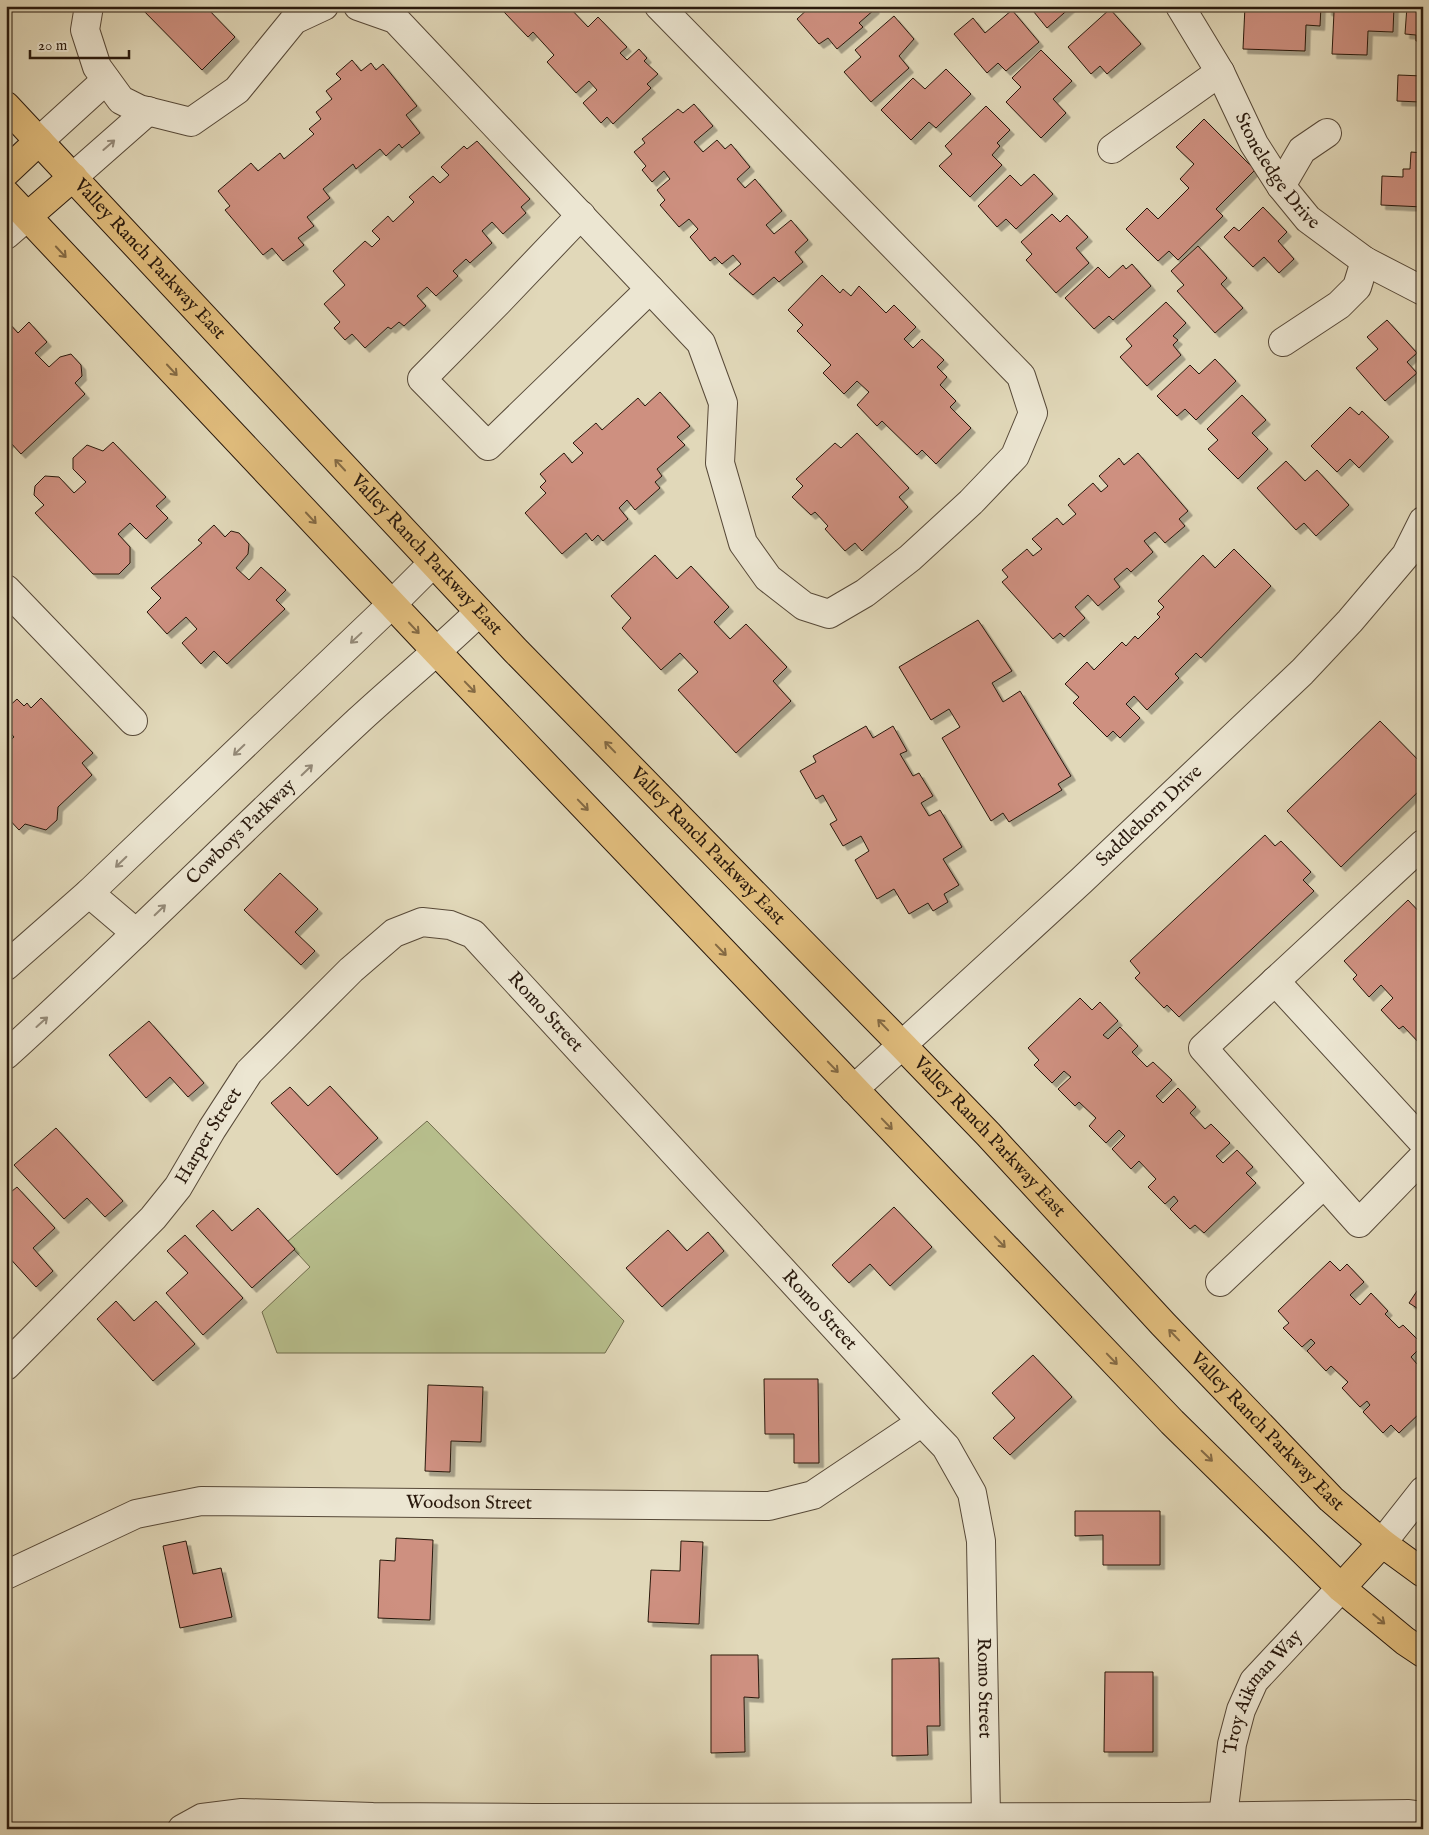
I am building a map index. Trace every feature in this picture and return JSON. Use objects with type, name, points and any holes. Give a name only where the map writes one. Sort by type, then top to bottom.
[{"type":"main road","name":"Valley Ranch Parkway East","points":[[6,106],[479,612],[988,1134],[1163,1324],[1331,1499],[1382,1542],[1423,1573]]},
{"type":"main road","points":[[6,172],[39,142]]},
{"type":"main road","points":[[28,216],[73,178]]},
{"type":"main road","points":[[6,194],[437,652],[1172,1422],[1341,1588],[1405,1641],[1423,1653]]},
{"type":"main road","points":[[1341,1588],[1382,1542]]},
{"type":"street","points":[[89,6],[85,30],[97,67],[121,100],[148,111],[191,122],[237,90],[294,20],[324,6]]},
{"type":"street","points":[[358,6],[395,19],[702,343],[723,403],[720,463],[743,543],[768,578],[804,606],[830,614],[865,593],[910,558],[972,502],[1015,456],[1033,413],[1021,376],[659,6]]},
{"type":"street","name":"Stoneledge Drive","points":[[1180,6],[1220,72],[1254,144],[1281,186],[1308,219],[1366,261],[1423,291]]},
{"type":"street","points":[[1112,149],[1220,72]]},
{"type":"street","points":[[39,142],[106,80]]},
{"type":"street","points":[[73,178],[148,111]]},
{"type":"street","points":[[1281,186],[1302,150],[1327,134]]},
{"type":"street","points":[[581,215],[422,379],[488,446],[650,289]]},
{"type":"street","points":[[6,235],[28,216]]},
{"type":"street","points":[[1283,342],[1339,305],[1357,287],[1366,261]]},
{"type":"street","name":"Saddlehorn Drive","points":[[854,1089],[1080,881],[1302,672],[1350,621],[1406,555],[1423,521]]},
{"type":"street","points":[[6,966],[89,893],[433,563]]},
{"type":"street","points":[[8,594],[133,721]]},
{"type":"street","name":"Cowboys Parkway","points":[[6,1055],[359,720],[437,652],[479,612]]},
{"type":"street","points":[[1422,847],[1203,1048],[1359,1223],[1423,1157]]},
{"type":"street","points":[[89,893],[136,933]]},
{"type":"street","name":"Harper Street","points":[[6,1366],[153,1218],[178,1187],[212,1129],[249,1072],[351,970],[394,933],[422,922]]},
{"type":"street","name":"Romo Street","points":[[422,922],[450,925],[473,934],[946,1447],[972,1493],[981,1541],[1003,1821]]},
{"type":"street","points":[[1275,981],[1423,1142]]},
{"type":"street","points":[[1220,1282],[1324,1184]]},
{"type":"street","name":"Woodson Street","points":[[9,1568],[136,1514],[202,1501],[769,1506],[813,1495],[922,1422]]},
{"type":"street","points":[[1382,1542],[1423,1491]]},
{"type":"street","name":"Troy Aikman Way","points":[[1223,1816],[1232,1744],[1241,1710],[1254,1681],[1341,1588]]},
{"type":"street","points":[[189,1827],[202,1818],[242,1813],[373,1823],[534,1824],[1003,1821],[1179,1823],[1223,1816],[1335,1822],[1409,1814],[1423,1816]]},
{"type":"green space","points":[[427,1121],[624,1321],[605,1353],[277,1353],[262,1312],[310,1267],[287,1242]]},
{"type":"building","points":[[205,6],[235,37],[202,70],[140,7]]},
{"type":"building","points":[[510,6],[568,6],[588,27],[598,17],[627,47],[620,53],[627,60],[639,49],[647,58],[644,61],[658,74],[647,84],[651,88],[613,124],[607,117],[601,123],[583,103],[597,90],[589,81],[576,93],[547,62],[554,55],[533,32],[528,37],[504,12]]},
{"type":"building","points":[[811,6],[873,6],[875,9],[859,23],[863,27],[837,49],[828,38],[819,44],[797,19]]},
{"type":"building","points":[[1029,6],[1072,6],[1047,28]]},
{"type":"building","points":[[1245,6],[1321,6],[1320,26],[1306,25],[1305,51],[1243,49]]},
{"type":"building","points":[[1327,6],[1394,6],[1393,32],[1368,31],[1367,55],[1332,54],[1334,12],[1327,11]]},
{"type":"building","points":[[1407,6],[1423,6],[1423,41],[1416,41],[1416,35],[1405,34]]},
{"type":"building","points":[[1110,9],[1141,44],[1107,74],[1100,66],[1091,74],[1068,47]]},
{"type":"building","points":[[1012,10],[1039,42],[1006,71],[998,63],[987,73],[954,34],[973,18],[985,33]]},
{"type":"building","points":[[894,16],[914,39],[899,56],[909,68],[871,102],[844,72],[861,57],[855,50]]},
{"type":"building","points":[[1041,50],[1072,81],[1053,99],[1066,113],[1041,138],[1006,102],[1021,87],[1012,78]]},
{"type":"building","points":[[352,60],[361,71],[371,63],[376,70],[383,64],[417,106],[406,115],[420,133],[402,148],[399,144],[386,156],[380,149],[356,169],[353,164],[323,189],[330,198],[307,217],[314,226],[298,238],[304,245],[283,261],[272,248],[263,255],[225,210],[230,206],[218,191],[251,163],[258,171],[280,153],[284,159],[314,134],[309,129],[321,119],[316,112],[332,99],[326,91],[341,79],[336,74]]},
{"type":"building","points":[[946,69],[971,94],[936,128],[929,122],[911,140],[881,110],[913,78],[925,89]]},
{"type":"building","points":[[1398,75],[1423,76],[1423,131],[1419,131],[1420,102],[1397,101]]},
{"type":"building","points":[[694,104],[713,126],[694,142],[703,152],[717,140],[725,149],[731,144],[750,167],[737,179],[745,188],[755,179],[782,211],[766,225],[774,234],[791,220],[808,240],[795,252],[803,262],[779,282],[774,277],[753,295],[729,274],[741,264],[733,255],[722,264],[715,257],[710,261],[690,237],[698,229],[689,219],[679,227],[660,205],[665,200],[657,190],[670,179],[664,171],[652,182],[642,170],[646,166],[634,152],[645,143],[642,139],[678,109],[683,113]]},
{"type":"building","points":[[986,106],[1010,130],[997,143],[1000,146],[992,155],[1002,165],[970,197],[939,166],[952,154],[945,146]]},
{"type":"building","points":[[1204,119],[1255,170],[1216,209],[1223,216],[1178,260],[1169,251],[1158,261],[1126,229],[1147,208],[1158,219],[1189,188],[1180,179],[1194,164],[1176,147]]},
{"type":"building","points":[[477,141],[530,199],[521,207],[526,213],[503,234],[492,222],[482,231],[492,243],[470,263],[466,259],[453,271],[458,276],[436,296],[427,287],[417,296],[426,306],[404,326],[399,322],[391,329],[388,327],[365,348],[352,334],[345,340],[334,328],[340,322],[324,304],[345,285],[333,271],[365,241],[372,247],[380,239],[372,231],[388,216],[393,222],[414,202],[409,197],[433,176],[440,183],[449,175],[441,167],[464,146],[467,149]]},
{"type":"building","points":[[1411,152],[1423,153],[1423,207],[1381,205],[1382,176],[1403,177],[1403,169],[1410,169]]},
{"type":"building","points":[[1034,174],[1053,194],[1016,229],[1006,219],[997,227],[978,206],[1010,175],[1021,186]]},
{"type":"building","points":[[1263,207],[1287,232],[1278,241],[1294,259],[1279,273],[1264,257],[1253,267],[1224,237],[1234,227],[1239,231]]},
{"type":"building","points":[[1052,214],[1060,222],[1067,215],[1088,237],[1076,248],[1089,263],[1056,293],[1026,260],[1032,254],[1021,242]]},
{"type":"building","points":[[1198,246],[1227,278],[1221,284],[1243,308],[1215,333],[1177,291],[1184,285],[1171,271]]},
{"type":"building","points":[[1132,264],[1151,286],[1113,320],[1109,316],[1094,329],[1065,298],[1098,267],[1109,278],[1123,265],[1126,269]]},
{"type":"building","points":[[822,275],[840,293],[843,289],[851,296],[859,286],[886,313],[894,305],[916,327],[904,339],[913,348],[922,339],[944,360],[937,367],[947,377],[940,385],[956,401],[950,407],[971,428],[936,464],[922,450],[917,455],[882,421],[877,426],[857,405],[869,392],[857,381],[844,394],[823,373],[831,365],[797,331],[803,325],[788,310]]},
{"type":"building","points":[[1166,302],[1186,323],[1173,336],[1178,340],[1173,345],[1181,355],[1147,386],[1120,357],[1132,346],[1126,339]]},
{"type":"building","points":[[1387,320],[1417,353],[1407,362],[1417,373],[1385,401],[1356,368],[1378,349],[1367,337]]},
{"type":"building","points":[[8,322],[18,333],[29,322],[47,342],[35,353],[49,367],[60,357],[71,354],[81,365],[82,376],[75,383],[85,394],[21,454],[10,442],[6,445],[6,323]]},
{"type":"building","points":[[1215,359],[1236,381],[1196,420],[1185,409],[1177,416],[1157,396],[1190,365],[1199,374]]},
{"type":"building","points":[[660,392],[690,426],[677,437],[685,445],[657,469],[662,476],[655,482],[660,488],[635,510],[627,500],[619,508],[628,519],[603,541],[598,535],[592,541],[586,533],[562,554],[525,513],[546,493],[540,487],[546,481],[540,474],[564,453],[572,463],[583,453],[573,443],[596,423],[602,430],[638,398],[645,406]]},
{"type":"building","points":[[1242,395],[1266,420],[1252,433],[1268,449],[1238,479],[1208,449],[1218,440],[1207,429]]},
{"type":"building","points":[[1350,407],[1359,415],[1362,411],[1389,437],[1359,468],[1350,459],[1337,472],[1311,446]]},
{"type":"building","points":[[857,433],[909,488],[899,497],[908,507],[862,551],[855,543],[845,551],[825,529],[828,526],[815,512],[811,515],[792,497],[803,486],[796,479],[835,443],[841,448]]},
{"type":"building","points":[[113,442],[166,497],[156,506],[168,518],[146,539],[130,523],[118,534],[130,547],[130,563],[119,574],[93,574],[35,513],[44,505],[34,495],[35,486],[45,476],[59,477],[74,493],[86,482],[73,469],[73,458],[87,445],[103,451]]},
{"type":"building","points":[[1138,453],[1188,511],[1179,519],[1185,526],[1165,543],[1155,532],[1144,541],[1153,552],[1131,572],[1127,568],[1114,579],[1120,587],[1098,606],[1088,595],[1075,607],[1085,618],[1064,637],[1060,633],[1053,639],[1002,582],[1008,577],[1002,570],[1027,549],[1033,556],[1042,549],[1032,539],[1057,518],[1063,525],[1076,514],[1068,505],[1093,483],[1101,492],[1108,486],[1099,476],[1119,458],[1124,465]]},
{"type":"building","points":[[1286,461],[1305,481],[1317,470],[1349,505],[1316,536],[1304,523],[1296,530],[1257,488]]},
{"type":"building","points":[[214,525],[225,537],[231,531],[239,533],[249,544],[248,554],[236,568],[249,580],[261,567],[286,590],[276,600],[285,609],[227,664],[214,651],[201,664],[182,643],[197,629],[186,617],[167,634],[147,612],[161,598],[151,588],[202,543],[198,540]]},
{"type":"building","points":[[1234,549],[1271,586],[1201,658],[1196,653],[1175,674],[1179,678],[1147,710],[1134,696],[1126,704],[1140,718],[1120,738],[1113,731],[1107,737],[1073,703],[1079,697],[1065,684],[1087,662],[1094,670],[1122,642],[1126,646],[1135,636],[1138,639],[1160,617],[1157,614],[1164,607],[1158,601],[1203,555],[1215,568]]},
{"type":"building","points":[[655,555],[677,579],[691,566],[729,607],[714,622],[730,639],[746,624],[787,667],[773,681],[791,701],[736,753],[678,690],[698,672],[680,653],[661,670],[622,628],[631,618],[611,596]]},
{"type":"building","points":[[978,620],[1012,671],[992,683],[1003,702],[1020,691],[1071,776],[1058,784],[1062,790],[1009,822],[1003,813],[991,821],[942,738],[960,727],[949,709],[931,720],[899,667]]},
{"type":"building","points":[[41,698],[93,753],[82,763],[92,775],[58,807],[57,820],[46,830],[25,824],[19,830],[6,816],[6,744],[14,737],[6,728],[6,709],[17,699],[24,706],[27,703],[31,708]]},
{"type":"building","points":[[1380,721],[1423,765],[1423,787],[1341,867],[1287,811]]},
{"type":"building","points":[[866,726],[873,738],[893,726],[907,751],[900,754],[913,776],[919,773],[933,796],[921,803],[929,816],[940,810],[962,847],[943,859],[959,885],[944,894],[948,902],[933,911],[928,903],[909,914],[894,889],[877,899],[855,860],[869,851],[861,836],[843,846],[830,824],[837,820],[823,795],[816,799],[800,771],[816,762],[813,756]]},
{"type":"building","points":[[1265,835],[1275,846],[1281,841],[1311,872],[1303,880],[1314,891],[1179,1017],[1167,1005],[1164,1008],[1135,978],[1140,973],[1130,961]]},
{"type":"building","points":[[280,873],[318,909],[295,932],[315,951],[301,965],[244,910]]},
{"type":"building","points":[[1408,900],[1423,916],[1423,1047],[1403,1026],[1399,1029],[1381,1010],[1393,998],[1381,985],[1369,997],[1353,979],[1357,975],[1344,961]]},
{"type":"building","points":[[1080,998],[1092,1010],[1100,1002],[1118,1021],[1103,1035],[1108,1039],[1120,1027],[1138,1046],[1132,1052],[1147,1067],[1153,1062],[1172,1080],[1156,1096],[1163,1103],[1178,1088],[1196,1107],[1190,1113],[1205,1129],[1211,1124],[1230,1143],[1216,1156],[1223,1163],[1237,1150],[1253,1167],[1246,1173],[1256,1183],[1204,1233],[1195,1225],[1190,1229],[1170,1209],[1178,1201],[1174,1196],[1165,1204],[1148,1187],[1156,1179],[1139,1161],[1131,1169],[1112,1149],[1125,1136],[1119,1130],[1106,1143],[1089,1126],[1096,1118],[1079,1102],[1075,1106],[1058,1089],[1071,1077],[1064,1071],[1052,1083],[1034,1065],[1039,1060],[1028,1048]]},
{"type":"building","points":[[149,1021],[204,1083],[188,1097],[170,1077],[146,1098],[109,1055]]},
{"type":"building","points":[[330,1086],[378,1138],[337,1175],[271,1103],[290,1087],[308,1106]]},
{"type":"building","points":[[56,1128],[123,1201],[105,1217],[87,1198],[64,1219],[14,1165]]},
{"type":"building","points":[[17,1187],[55,1228],[33,1248],[53,1271],[36,1287],[6,1254],[6,1196]]},
{"type":"building","points":[[894,1207],[932,1247],[890,1286],[870,1264],[849,1283],[832,1265]]},
{"type":"building","points":[[258,1208],[295,1249],[252,1288],[196,1226],[213,1210],[232,1231]]},
{"type":"building","points":[[668,1230],[687,1251],[708,1232],[724,1251],[662,1307],[626,1268]]},
{"type":"building","points":[[185,1235],[243,1298],[203,1335],[166,1293],[188,1273],[167,1251]]},
{"type":"building","points":[[1330,1261],[1340,1271],[1347,1264],[1364,1282],[1350,1295],[1360,1305],[1371,1293],[1388,1311],[1385,1314],[1399,1328],[1403,1325],[1423,1345],[1411,1357],[1417,1364],[1423,1358],[1423,1410],[1399,1433],[1391,1425],[1383,1433],[1363,1412],[1370,1405],[1367,1401],[1360,1407],[1342,1388],[1348,1382],[1331,1366],[1326,1371],[1307,1351],[1315,1343],[1311,1339],[1302,1347],[1283,1328],[1289,1323],[1278,1311]]},
{"type":"building","points":[[1423,1282],[1423,1312],[1409,1303]]},
{"type":"building","points":[[116,1301],[134,1321],[156,1301],[195,1344],[153,1381],[97,1319]]},
{"type":"building","points":[[1033,1355],[1072,1397],[1010,1455],[993,1438],[1015,1418],[992,1393]]},
{"type":"building","points":[[764,1379],[818,1379],[819,1463],[794,1463],[794,1434],[765,1434]]},
{"type":"building","points":[[428,1385],[483,1387],[481,1442],[451,1441],[450,1472],[425,1471]]},
{"type":"building","points":[[1075,1511],[1160,1511],[1160,1565],[1103,1565],[1103,1535],[1075,1536]]},
{"type":"building","points":[[396,1538],[433,1540],[430,1620],[378,1618],[380,1560],[395,1561]]},
{"type":"building","points":[[186,1541],[193,1574],[221,1568],[232,1617],[180,1628],[163,1546]]},
{"type":"building","points":[[681,1541],[703,1542],[699,1624],[648,1622],[651,1570],[680,1571]]},
{"type":"building","points":[[711,1655],[758,1655],[759,1698],[744,1697],[745,1752],[711,1753]]},
{"type":"building","points":[[939,1658],[940,1726],[927,1726],[928,1755],[892,1756],[892,1659]]},
{"type":"building","points":[[1105,1672],[1153,1672],[1153,1752],[1104,1752]]}]
